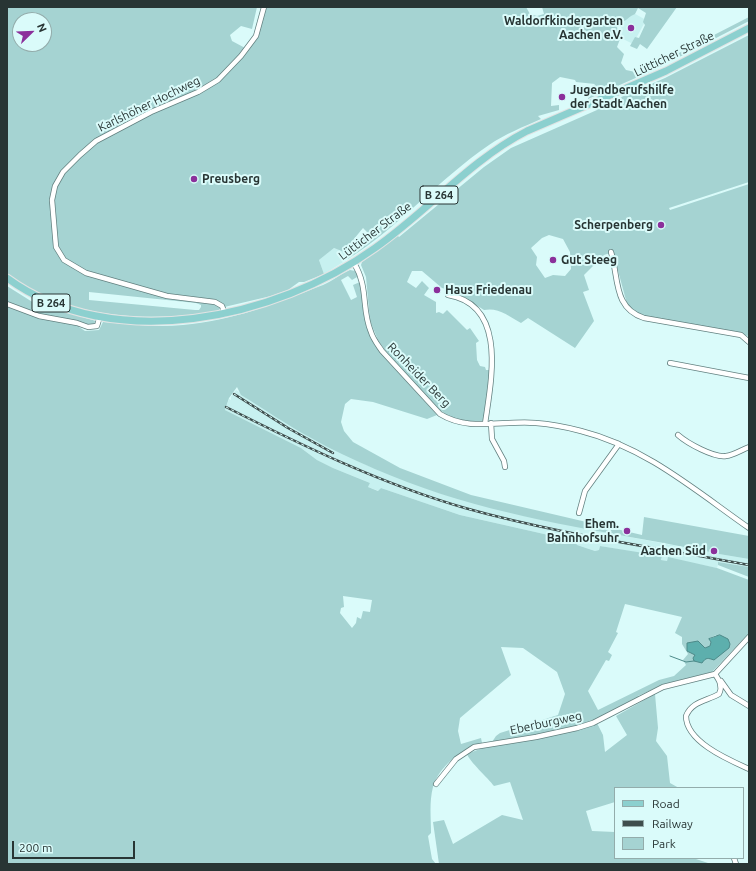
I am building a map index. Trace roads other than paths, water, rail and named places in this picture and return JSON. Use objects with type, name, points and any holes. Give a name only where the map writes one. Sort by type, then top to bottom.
[{"type":"main road","name":"Lütticher Straße","points":[[7,278],[23,289],[54,304],[100,316],[122,319],[173,320],[225,314],[250,308],[297,292],[354,263],[400,229],[479,160],[507,142],[527,131],[666,71],[749,28]]},
{"type":"street","name":"Karlshöher Hochweg","points":[[225,314],[222,306],[216,302],[159,294],[86,273],[69,264],[59,254],[56,247],[52,200],[58,179],[89,146],[151,112],[198,92],[227,71],[257,34],[264,7]]},
{"type":"street","points":[[611,252],[622,300],[626,308],[633,313],[644,318],[742,335],[749,342]]},
{"type":"street","name":"Ronheider Berg","points":[[354,263],[364,284],[370,332],[382,351],[440,414],[460,423],[535,423],[562,427],[598,436],[619,444],[683,480],[749,528]]},
{"type":"street","points":[[448,295],[462,299],[476,307],[488,325],[492,371],[488,424],[492,439],[504,461],[505,467]]},
{"type":"street","points":[[7,304],[39,316],[77,323],[91,328],[97,326],[100,316]]},
{"type":"street","points":[[670,363],[749,378]]},
{"type":"street","points":[[678,435],[684,440],[717,456],[725,456],[749,447]]},
{"type":"street","points":[[579,513],[585,491],[619,444]]},
{"type":"street","points":[[749,637],[715,674],[731,695],[749,706]]},
{"type":"street","name":"Eberburgweg","points":[[436,784],[456,760],[474,747],[536,737],[577,728],[593,723],[662,687],[715,674]]},
{"type":"street","points":[[720,680],[721,690],[719,694],[702,700],[693,707],[686,716],[688,725],[694,735],[702,743],[749,769]]},
{"type":"water","points":[[720,635],[728,639],[730,644],[729,648],[714,660],[707,658],[702,663],[694,661],[693,658],[695,655],[687,651],[687,643],[698,641],[705,648],[710,646],[711,642],[709,639]]},
{"type":"waterway","points":[[670,656],[686,662],[694,661]]},
{"type":"railway","points":[[234,394],[288,428],[333,453]]},
{"type":"railway","points":[[226,407],[284,436],[373,476],[403,488],[465,508],[570,533],[749,565]]},
{"type":"place","name":"Waldorfkindergarten Aachen e.V.","points":[[631,28]]},
{"type":"place","name":"Jugendberufshilfe der Stadt Aachen","points":[[562,97]]},
{"type":"place","name":"Preusberg","points":[[194,179]]},
{"type":"place","name":"Scherpenberg","points":[[661,225]]},
{"type":"place","name":"Gut Steeg","points":[[553,260]]},
{"type":"place","name":"Haus Friedenau","points":[[437,290]]},
{"type":"place","name":"Ehem. Bahnhofsuhr","points":[[627,531]]},
{"type":"place","name":"Aachen Süd","points":[[714,551]]}]
